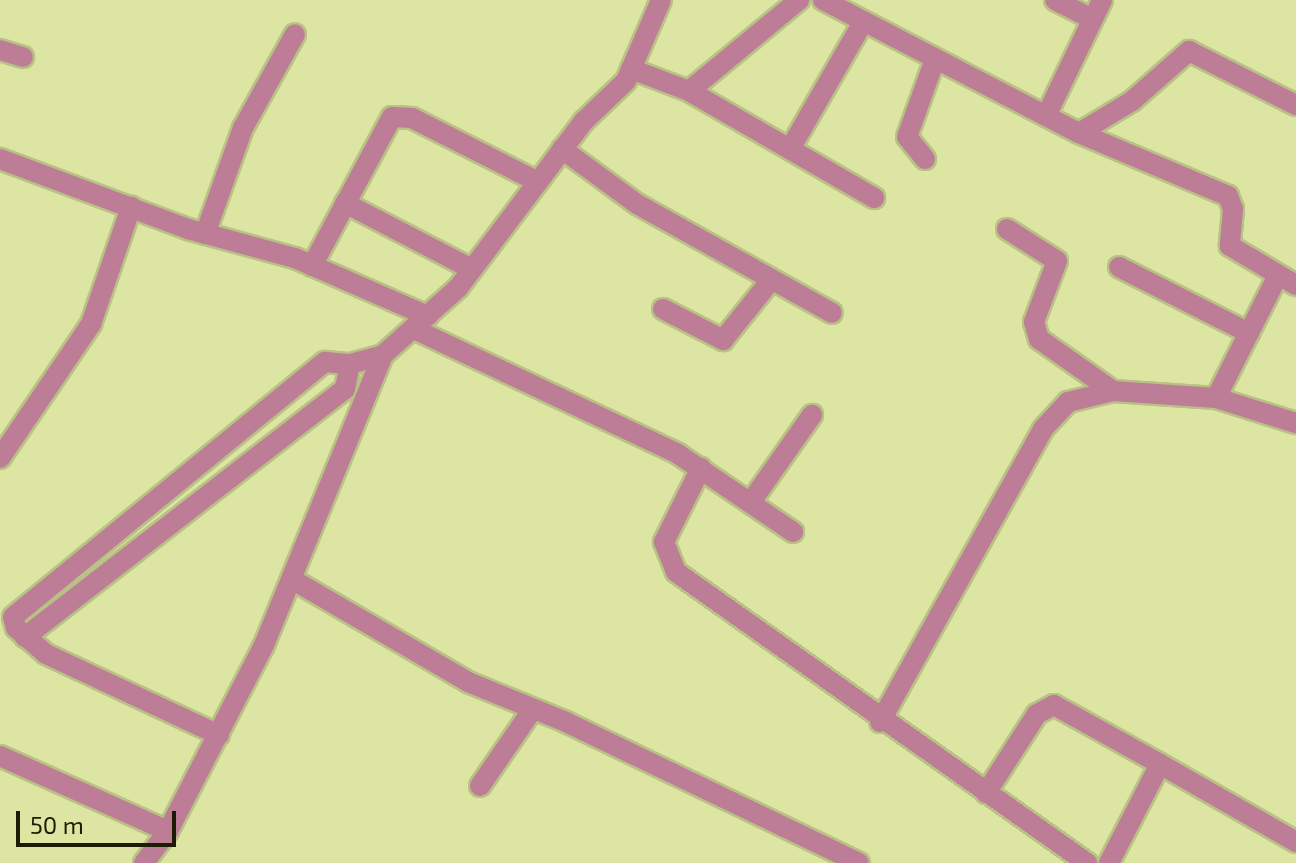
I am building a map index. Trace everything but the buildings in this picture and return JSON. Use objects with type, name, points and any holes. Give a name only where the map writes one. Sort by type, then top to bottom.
[{"type":"street","points":[[219,735],[46,654],[13,624],[18,611],[325,362],[350,364],[383,355],[421,322],[472,269],[536,181],[631,69],[661,0]]},
{"type":"street","points":[[689,91],[799,0]]},
{"type":"street","points":[[823,0],[934,62],[1079,133],[1228,196],[1233,209],[1230,246],[1287,280],[1249,333],[1216,398]]},
{"type":"street","points":[[1055,0],[1092,19]]},
{"type":"street","points":[[1046,116],[1102,0]]},
{"type":"street","points":[[790,149],[863,22]]},
{"type":"street","points":[[205,234],[248,116],[295,34]]},
{"type":"street","points":[[0,50],[23,57]]},
{"type":"street","points":[[1079,133],[1132,101],[1189,51],[1296,105]]},
{"type":"street","points":[[925,159],[907,137],[934,62]]},
{"type":"street","points":[[631,69],[689,91],[874,198]]},
{"type":"street","points":[[312,266],[388,121],[398,115],[536,181]]},
{"type":"street","points":[[562,149],[637,204],[832,313]]},
{"type":"street","points":[[0,159],[205,234],[312,266],[701,468],[753,499],[793,532]]},
{"type":"street","points":[[345,203],[472,269]]},
{"type":"street","points":[[0,458],[91,324],[131,207]]},
{"type":"street","points":[[1007,229],[1057,261],[1034,322],[1039,339],[1113,391]]},
{"type":"street","points":[[1119,267],[1249,333]]},
{"type":"street","points":[[663,309],[723,340],[771,280]]},
{"type":"street","points":[[144,863],[168,831],[219,735],[293,580],[383,355]]},
{"type":"street","points":[[25,637],[345,389],[350,364]]},
{"type":"street","points":[[880,722],[1043,429],[1068,402],[1113,391],[1216,398],[1296,423]]},
{"type":"street","points":[[753,499],[812,415]]},
{"type":"street","points":[[701,468],[664,542],[667,561],[880,722],[1087,863]]},
{"type":"street","points":[[171,486],[191,510]]},
{"type":"street","points":[[293,580],[468,682],[533,709],[859,863]]},
{"type":"street","points":[[986,793],[1037,714],[1054,705],[1296,842]]},
{"type":"street","points":[[480,786],[533,709]]},
{"type":"street","points":[[0,756],[168,831]]},
{"type":"street","points":[[1109,863],[1160,764]]}]
